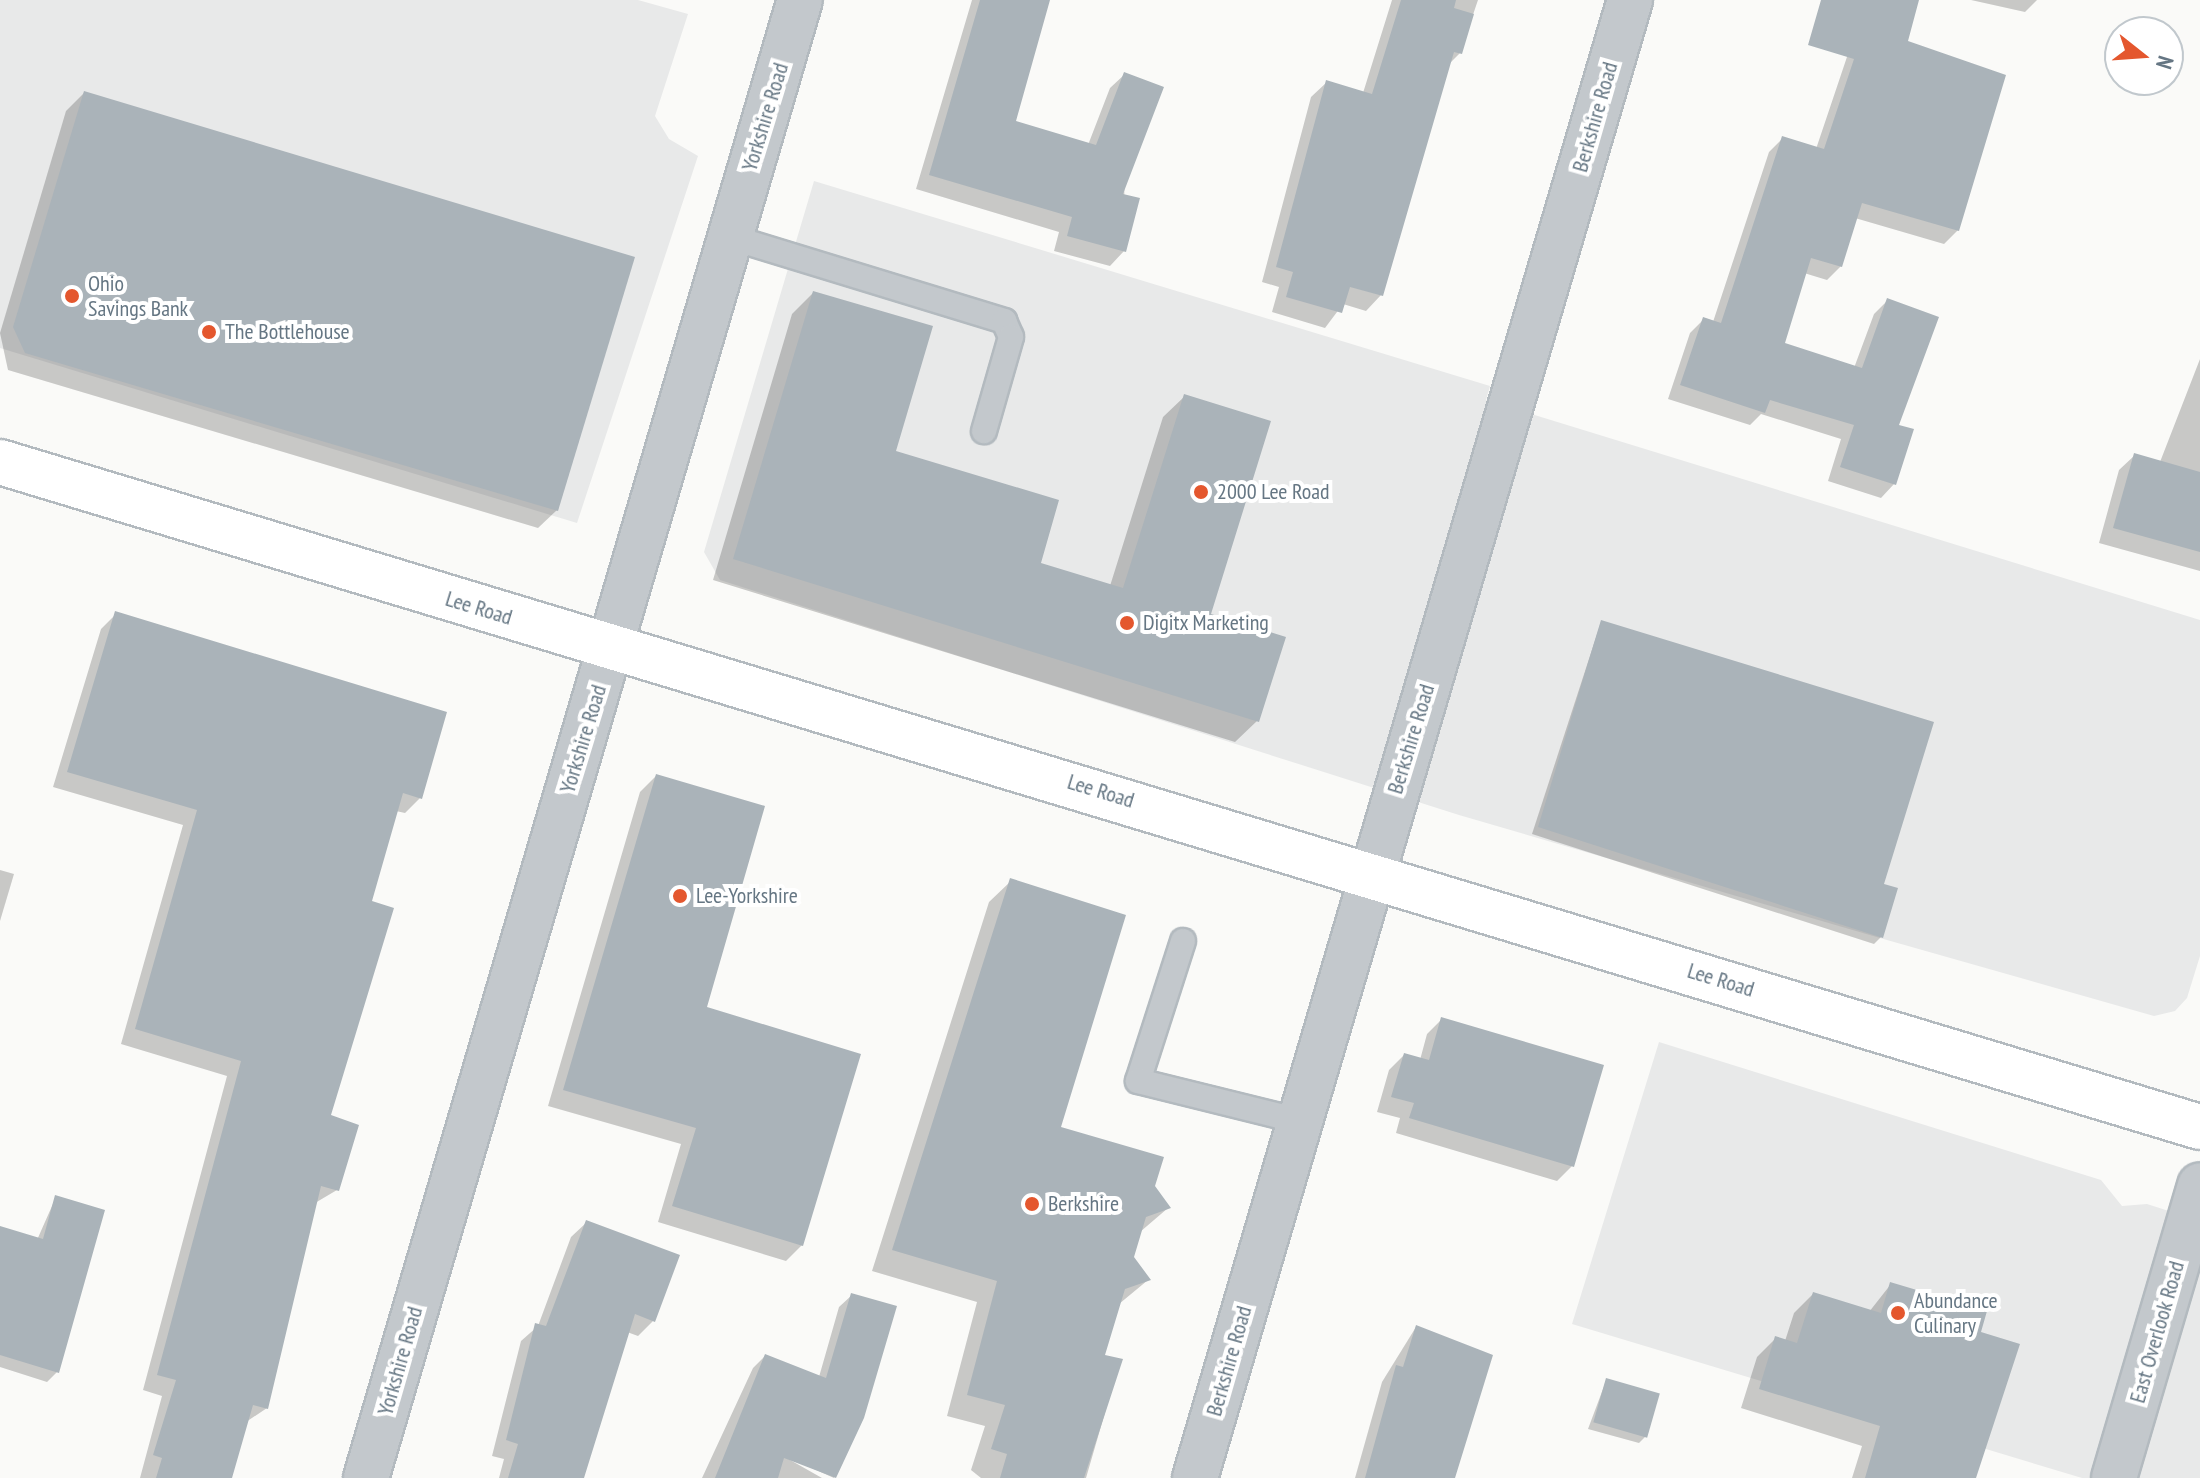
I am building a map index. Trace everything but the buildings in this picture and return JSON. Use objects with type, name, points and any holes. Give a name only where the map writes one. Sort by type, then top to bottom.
[{"type":"main road","name":"Lee Road","points":[[0,462],[1372,873],[2200,1127]]},
{"type":"street","name":"Yorkshire Road","points":[[366,1478],[800,0]]},
{"type":"street","name":"Berkshire Road","points":[[1195,1478],[1630,0]]},
{"type":"street","name":"East Overlook Road","points":[[2114,1478],[2200,1185]]},
{"type":"lane","points":[[730,237],[1004,321],[1011,337],[984,431]]},
{"type":"lane","points":[[1183,941],[1138,1081],[1300,1121]]},
{"type":"shaded area","points":[[0,0],[638,0],[688,14],[655,116],[669,139],[698,156],[577,523],[0,348]]},
{"type":"shaded area","points":[[814,181],[1490,386],[1486,400],[2200,620],[2200,956],[2187,998],[2175,1011],[2154,1016],[1887,940],[1459,815],[720,580],[704,552]]},
{"type":"shaded area","points":[[1659,1042],[2101,1180],[2122,1206],[2147,1204],[2200,1221],[2200,1478],[2082,1478],[1572,1324]]},
{"type":"place","name":"Ohio Savings Bank","points":[[72,296]]},
{"type":"place","name":"The Bottlehouse","points":[[209,332]]},
{"type":"place","name":"2000 Lee Road","points":[[1201,492]]},
{"type":"place","name":"Digitx Marketing","points":[[1127,623]]},
{"type":"place","name":"Lee-Yorkshire","points":[[680,896]]},
{"type":"place","name":"Berkshire","points":[[1032,1204]]},
{"type":"place","name":"Abundance Culinary","points":[[1898,1313]]}]
